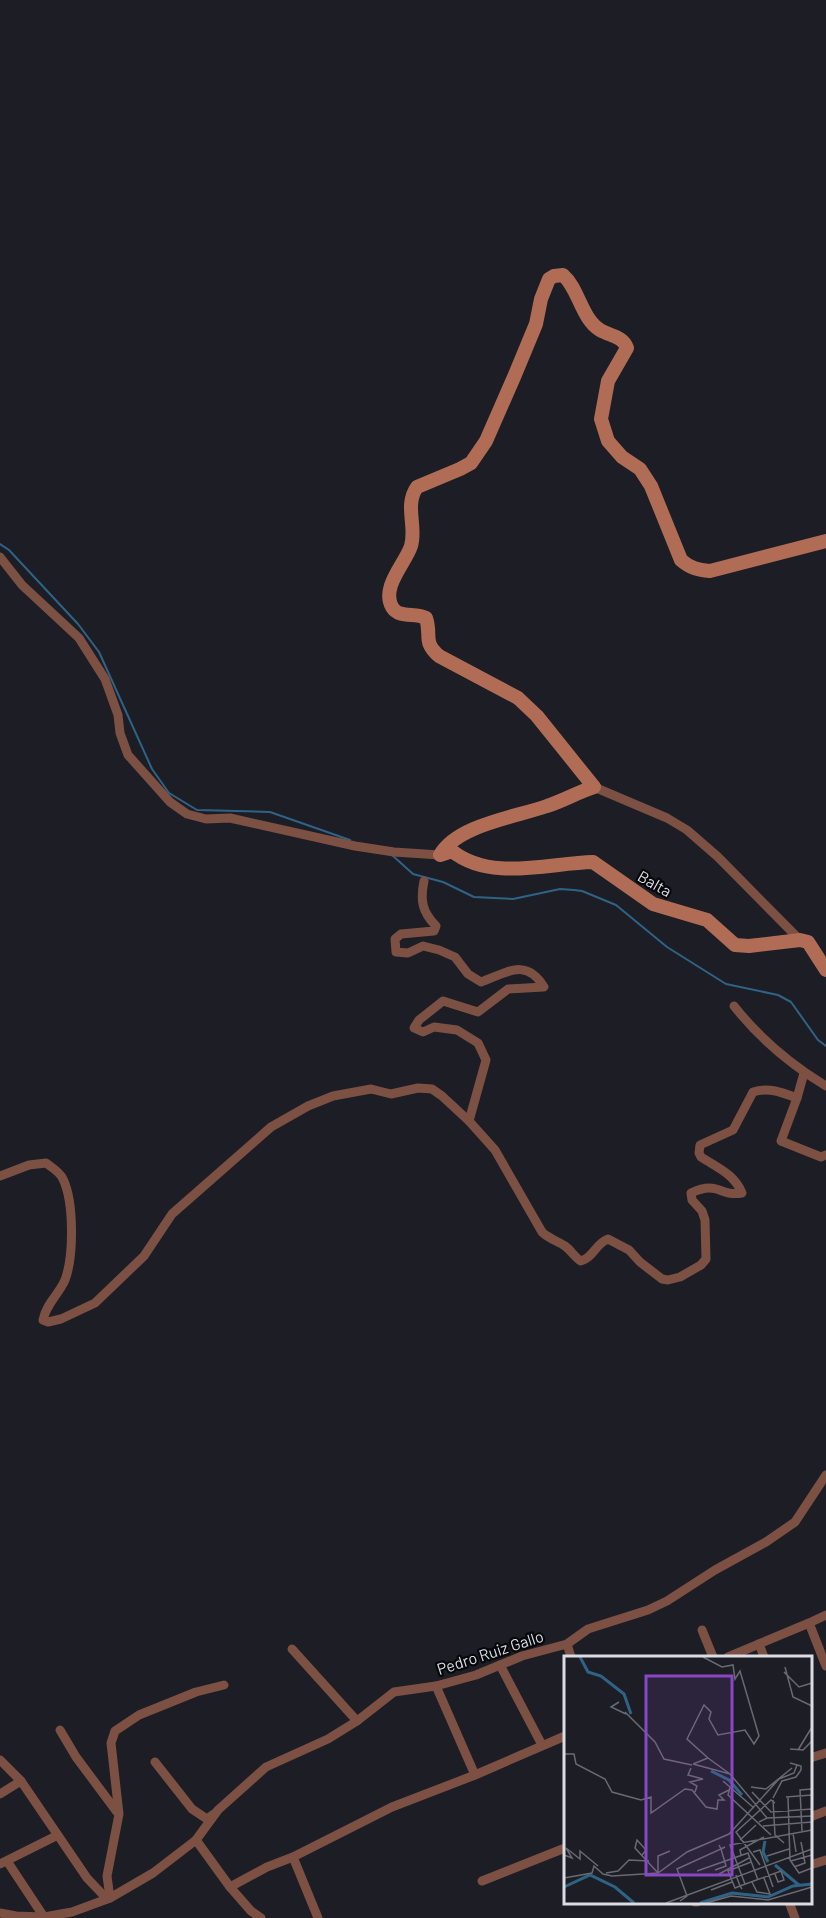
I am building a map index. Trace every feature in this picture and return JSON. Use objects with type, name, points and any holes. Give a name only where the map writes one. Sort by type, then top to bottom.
[{"type":"street","points":[[826,541],[710,571],[687,566],[681,560],[651,486],[640,470],[622,457],[608,441],[601,418],[608,381],[627,348],[626,344],[623,340],[598,329],[580,306],[568,279],[563,275],[554,276],[549,279],[541,298],[536,324],[486,441],[471,463],[417,487],[413,493],[411,501],[413,538],[410,549],[393,579],[390,602],[394,610],[402,614],[426,618],[430,648],[439,656],[518,698],[537,717],[594,787],[667,818],[687,830],[718,857],[800,940],[808,942],[826,970]]},
{"type":"street","points":[[0,557],[22,585],[79,638],[105,679],[118,715],[120,733],[128,755],[170,802],[187,814],[206,819],[230,818],[355,846],[394,852],[446,853],[451,842],[486,824],[545,807],[594,787]]},
{"type":"street","name":"Balta","points":[[446,853],[484,867],[552,867],[593,862],[653,904],[706,920],[735,945],[759,945],[800,940]]},
{"type":"street","points":[[424,881],[423,909],[436,926],[434,931],[401,934],[395,939],[396,952],[408,953],[423,946],[439,950],[455,957],[468,974],[482,982],[507,970],[523,969],[540,980],[544,987],[508,989],[478,1012],[443,1001],[418,1020],[414,1029],[423,1032],[434,1028],[457,1030],[478,1043],[486,1060],[469,1121]]},
{"type":"street","points":[[734,1006],[754,1031],[773,1048],[804,1073],[825,1084]]},
{"type":"street","points":[[804,1073],[781,1141],[821,1157],[826,1155]]},
{"type":"street","points":[[0,1176],[29,1165],[46,1163],[62,1176],[73,1230],[66,1276],[44,1315],[43,1320],[48,1322],[95,1303],[144,1256],[172,1214],[271,1127],[333,1096],[371,1089],[391,1094],[418,1088],[432,1089],[469,1121],[495,1150],[542,1232],[549,1239],[567,1247],[576,1259],[581,1261],[588,1258],[602,1241],[608,1239],[629,1250],[658,1276],[668,1280],[680,1277],[701,1266],[706,1259],[705,1220],[702,1211],[692,1200],[691,1193],[710,1187],[719,1188],[733,1195],[742,1194],[732,1176],[701,1157],[700,1145],[733,1130],[753,1092],[766,1089],[776,1090],[797,1098]]},
{"type":"street","name":"Pedro Ruiz Gallo","points":[[1,1912],[44,1917],[72,1912],[109,1899],[153,1873],[196,1840],[218,1810],[266,1767],[328,1739],[357,1721],[394,1692],[436,1686],[476,1675],[522,1656],[567,1644],[588,1629],[648,1610],[782,1532],[803,1512],[826,1475]]},
{"type":"street","points":[[730,1656],[826,1615]]},
{"type":"street","points":[[809,1623],[826,1666]]},
{"type":"street","points":[[702,1630],[713,1656]]},
{"type":"street","points":[[567,1644],[571,1656]]},
{"type":"street","points":[[759,1644],[764,1656]]},
{"type":"street","points":[[292,1649],[357,1721]]},
{"type":"street","points":[[500,1665],[542,1745]]},
{"type":"street","points":[[109,1899],[106,1876],[119,1814],[111,1743],[115,1731],[139,1715],[196,1692],[224,1685]]},
{"type":"street","points":[[436,1686],[475,1775]]},
{"type":"street","points":[[60,1730],[76,1757],[119,1814]]},
{"type":"street","points":[[230,1887],[392,1807],[475,1775],[564,1736]]},
{"type":"street","points":[[811,1758],[826,1753]]},
{"type":"street","points":[[0,1760],[21,1781],[56,1836],[87,1878],[109,1899]]},
{"type":"street","points":[[155,1762],[192,1809],[207,1819],[218,1810]]},
{"type":"street","points":[[0,1794],[21,1781]]},
{"type":"street","points":[[811,1817],[826,1811]]},
{"type":"street","points":[[44,1917],[3,1862],[56,1836]]},
{"type":"street","points":[[196,1840],[230,1887],[251,1911],[261,1918]]},
{"type":"street","points":[[482,1881],[564,1848]]},
{"type":"street","points":[[293,1857],[318,1918]]},
{"type":"street","points":[[811,1865],[826,1860]]},
{"type":"street","points":[[789,1903],[795,1918]]},
{"type":"waterway","points":[[0,544],[9,550],[78,624],[99,652],[152,769],[169,793],[197,810],[270,812],[350,840]]},
{"type":"waterway","points":[[392,855],[413,874],[443,882],[474,897],[513,899],[560,889],[582,891],[616,905],[667,947],[726,984],[778,995],[791,1002],[818,1040],[826,1046]]}]
